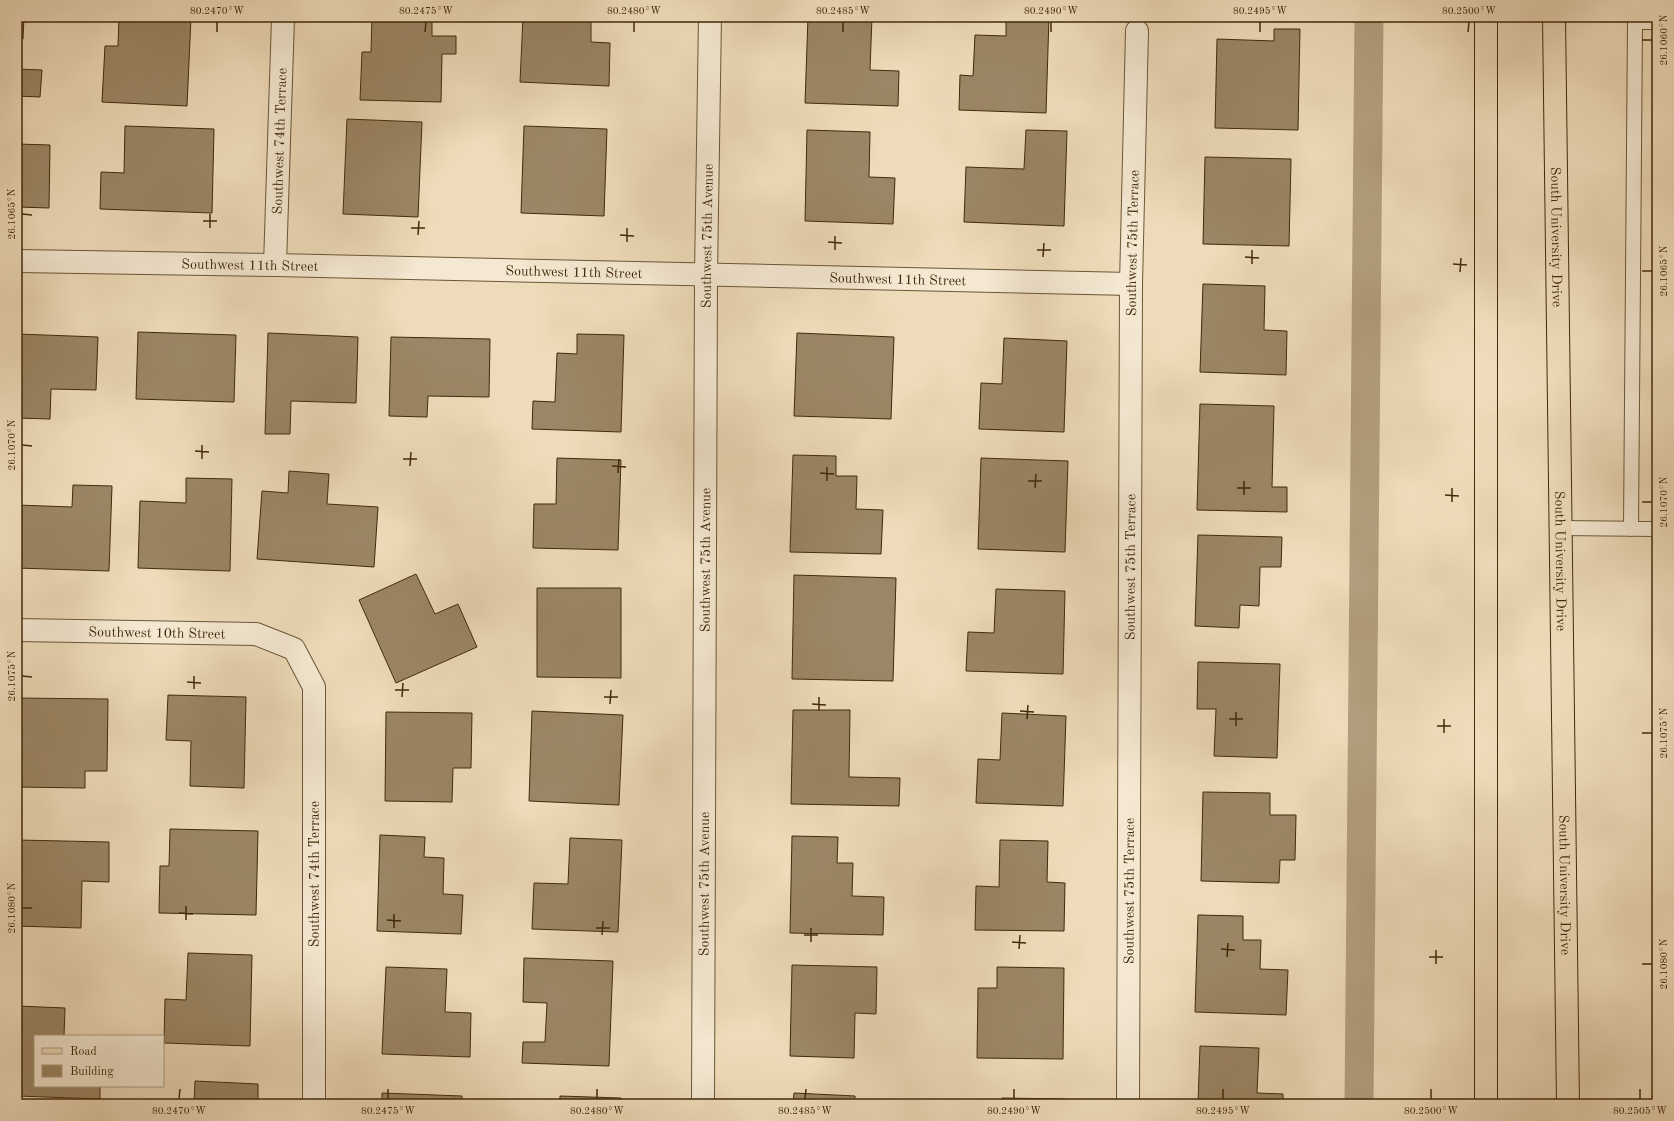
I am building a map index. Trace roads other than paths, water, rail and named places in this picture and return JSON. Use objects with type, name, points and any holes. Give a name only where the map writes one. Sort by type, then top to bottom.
[{"type":"main road","points":[[1486,17],[1487,1103]]},
{"type":"main road","name":"South University Drive","points":[[1554,17],[1568,1104]]},
{"type":"street","name":"Southwest 75th Avenue","points":[[703,1104],[706,274],[710,17]]},
{"type":"street","name":"Southwest 74th Terrace","points":[[275,265],[283,18]]},
{"type":"street","name":"Southwest 75th Terrace","points":[[1128,1104],[1131,284],[1137,30]]},
{"type":"street","name":"Southwest 11th Street","points":[[17,261],[275,265],[1131,284]]},
{"type":"street","name":"Southwest 10th Street","points":[[17,630],[256,634],[294,649]]},
{"type":"street","name":"Southwest 74th Terrace","points":[[294,649],[314,687],[314,1104]]},
{"type":"lane","points":[[1631,529],[1635,22],[1657,22]]},
{"type":"lane","points":[[1560,528],[1657,529]]},
{"type":"waterway","points":[[1359,1104],[1369,17]]}]
